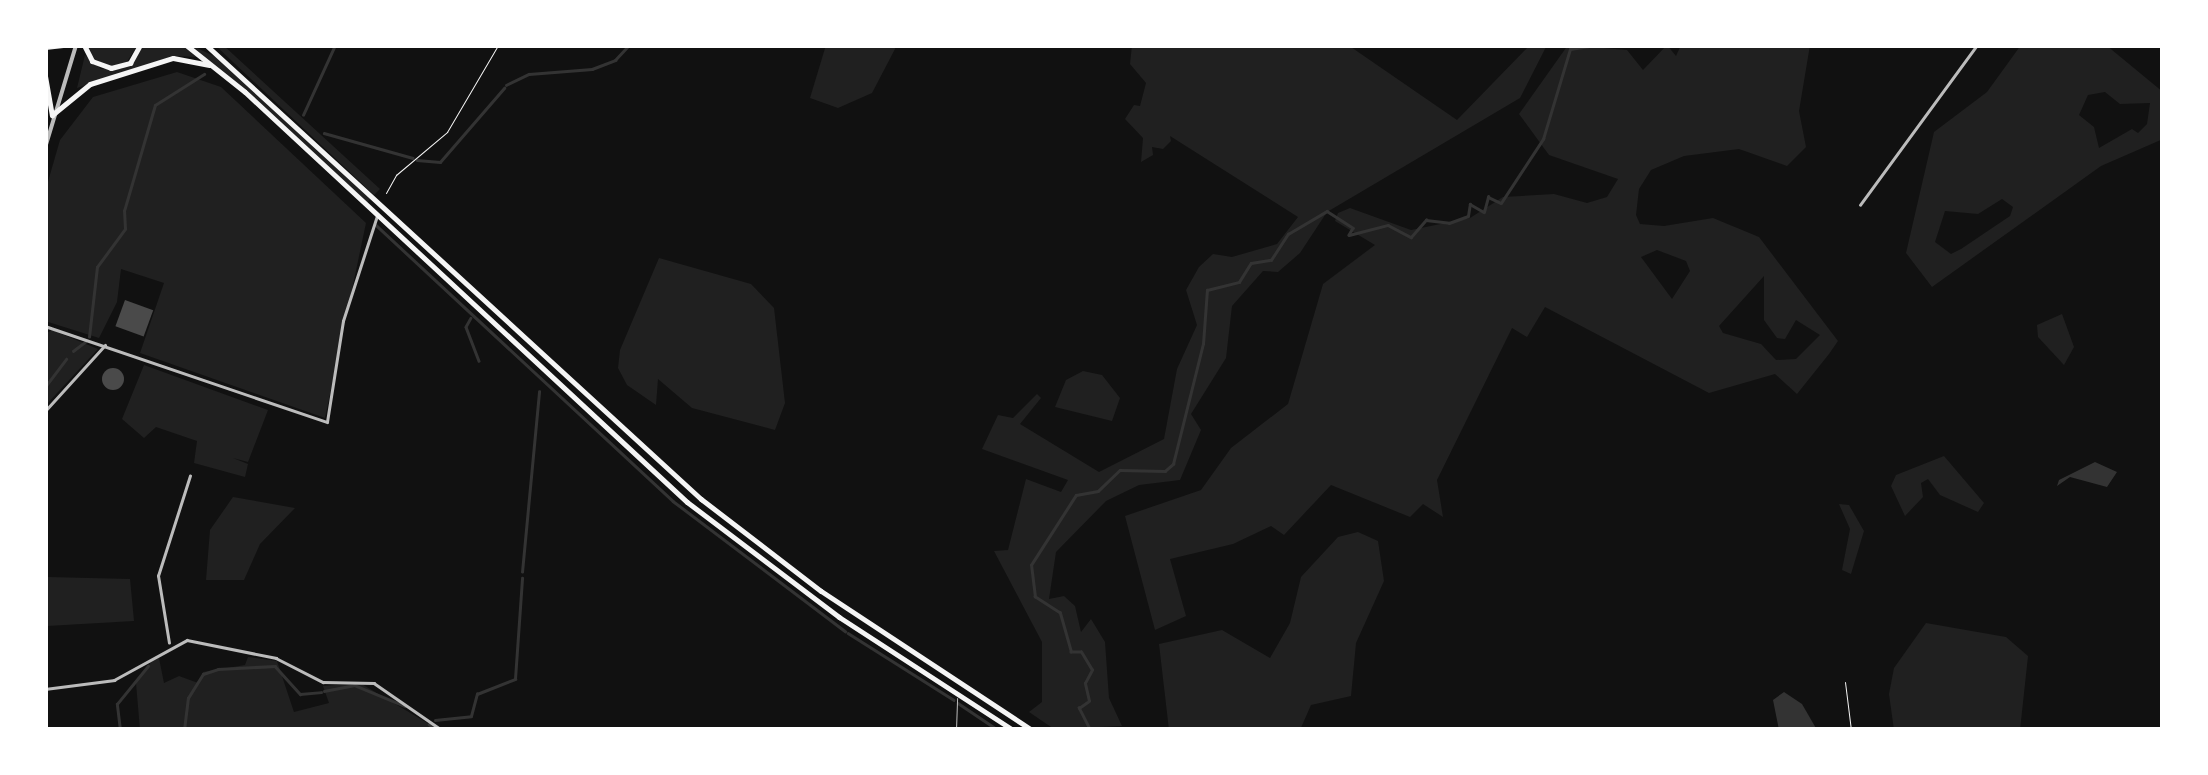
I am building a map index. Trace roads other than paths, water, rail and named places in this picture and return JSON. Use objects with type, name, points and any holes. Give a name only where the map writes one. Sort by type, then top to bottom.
[{"type":"main road","points":[[45,47],[63,45]]},
{"type":"main road","points":[[84,45],[92,61],[111,68],[130,63],[140,45]]},
{"type":"main road","points":[[186,45],[232,80],[687,502],[810,596],[1013,730]]},
{"type":"main road","points":[[209,45],[725,519],[1032,730]]},
{"type":"main road","points":[[52,115],[81,88],[173,58],[202,62],[232,80]]},
{"type":"main road","points":[[45,76],[52,115]]},
{"type":"street","points":[[45,148],[76,45]]},
{"type":"street","points":[[1860,205],[1977,45]]},
{"type":"street","points":[[45,326],[328,422],[344,321],[378,216]]},
{"type":"street","points":[[45,411],[106,344]]},
{"type":"street","points":[[170,644],[158,576],[190,476]]},
{"type":"street","points":[[45,689],[114,680],[170,644],[187,640],[276,658],[323,682],[374,683],[442,730]]},
{"type":"lane","points":[[955,678],[956,730]]},
{"type":"waterway","points":[[303,115],[335,45]]},
{"type":"waterway","points":[[506,85],[529,74],[592,69],[615,60],[629,45]]},
{"type":"waterway","points":[[1090,730],[1079,708],[1089,701],[1085,683],[1092,670],[1081,652],[1071,652],[1060,613],[1035,597],[1031,565],[1076,495],[1098,491],[1120,470],[1165,471],[1173,464],[1203,344],[1207,290],[1239,282],[1251,263],[1271,260],[1288,234],[1327,211],[1353,228],[1349,235],[1388,225],[1411,237],[1426,220],[1449,223],[1468,216],[1470,204],[1484,212],[1488,197],[1501,203],[1543,139],[1570,49],[1594,45]]},
{"type":"waterway","points":[[89,337],[97,267],[125,229],[124,211],[155,105],[204,74]]},
{"type":"waterway","points":[[417,160],[440,162],[504,88]]},
{"type":"waterway","points":[[324,133],[413,158]]},
{"type":"waterway","points":[[376,225],[673,501],[845,631]]},
{"type":"waterway","points":[[471,318],[466,327],[479,361]]},
{"type":"waterway","points":[[73,351],[85,342]]},
{"type":"waterway","points":[[45,387],[66,359]]},
{"type":"waterway","points":[[522,572],[539,392]]},
{"type":"waterway","points":[[435,720],[471,716],[477,694],[515,679],[522,578]]},
{"type":"waterway","points":[[848,633],[954,700]]},
{"type":"waterway","points":[[120,730],[117,704],[148,666]]},
{"type":"waterway","points":[[184,730],[188,698],[203,674],[218,669],[275,666],[300,694],[321,692]]},
{"type":"waterway","points":[[324,691],[354,685],[405,706]]},
{"type":"waterway","points":[[958,703],[998,730]]},
{"type":"waterway","points":[[429,724],[437,730]]}]
